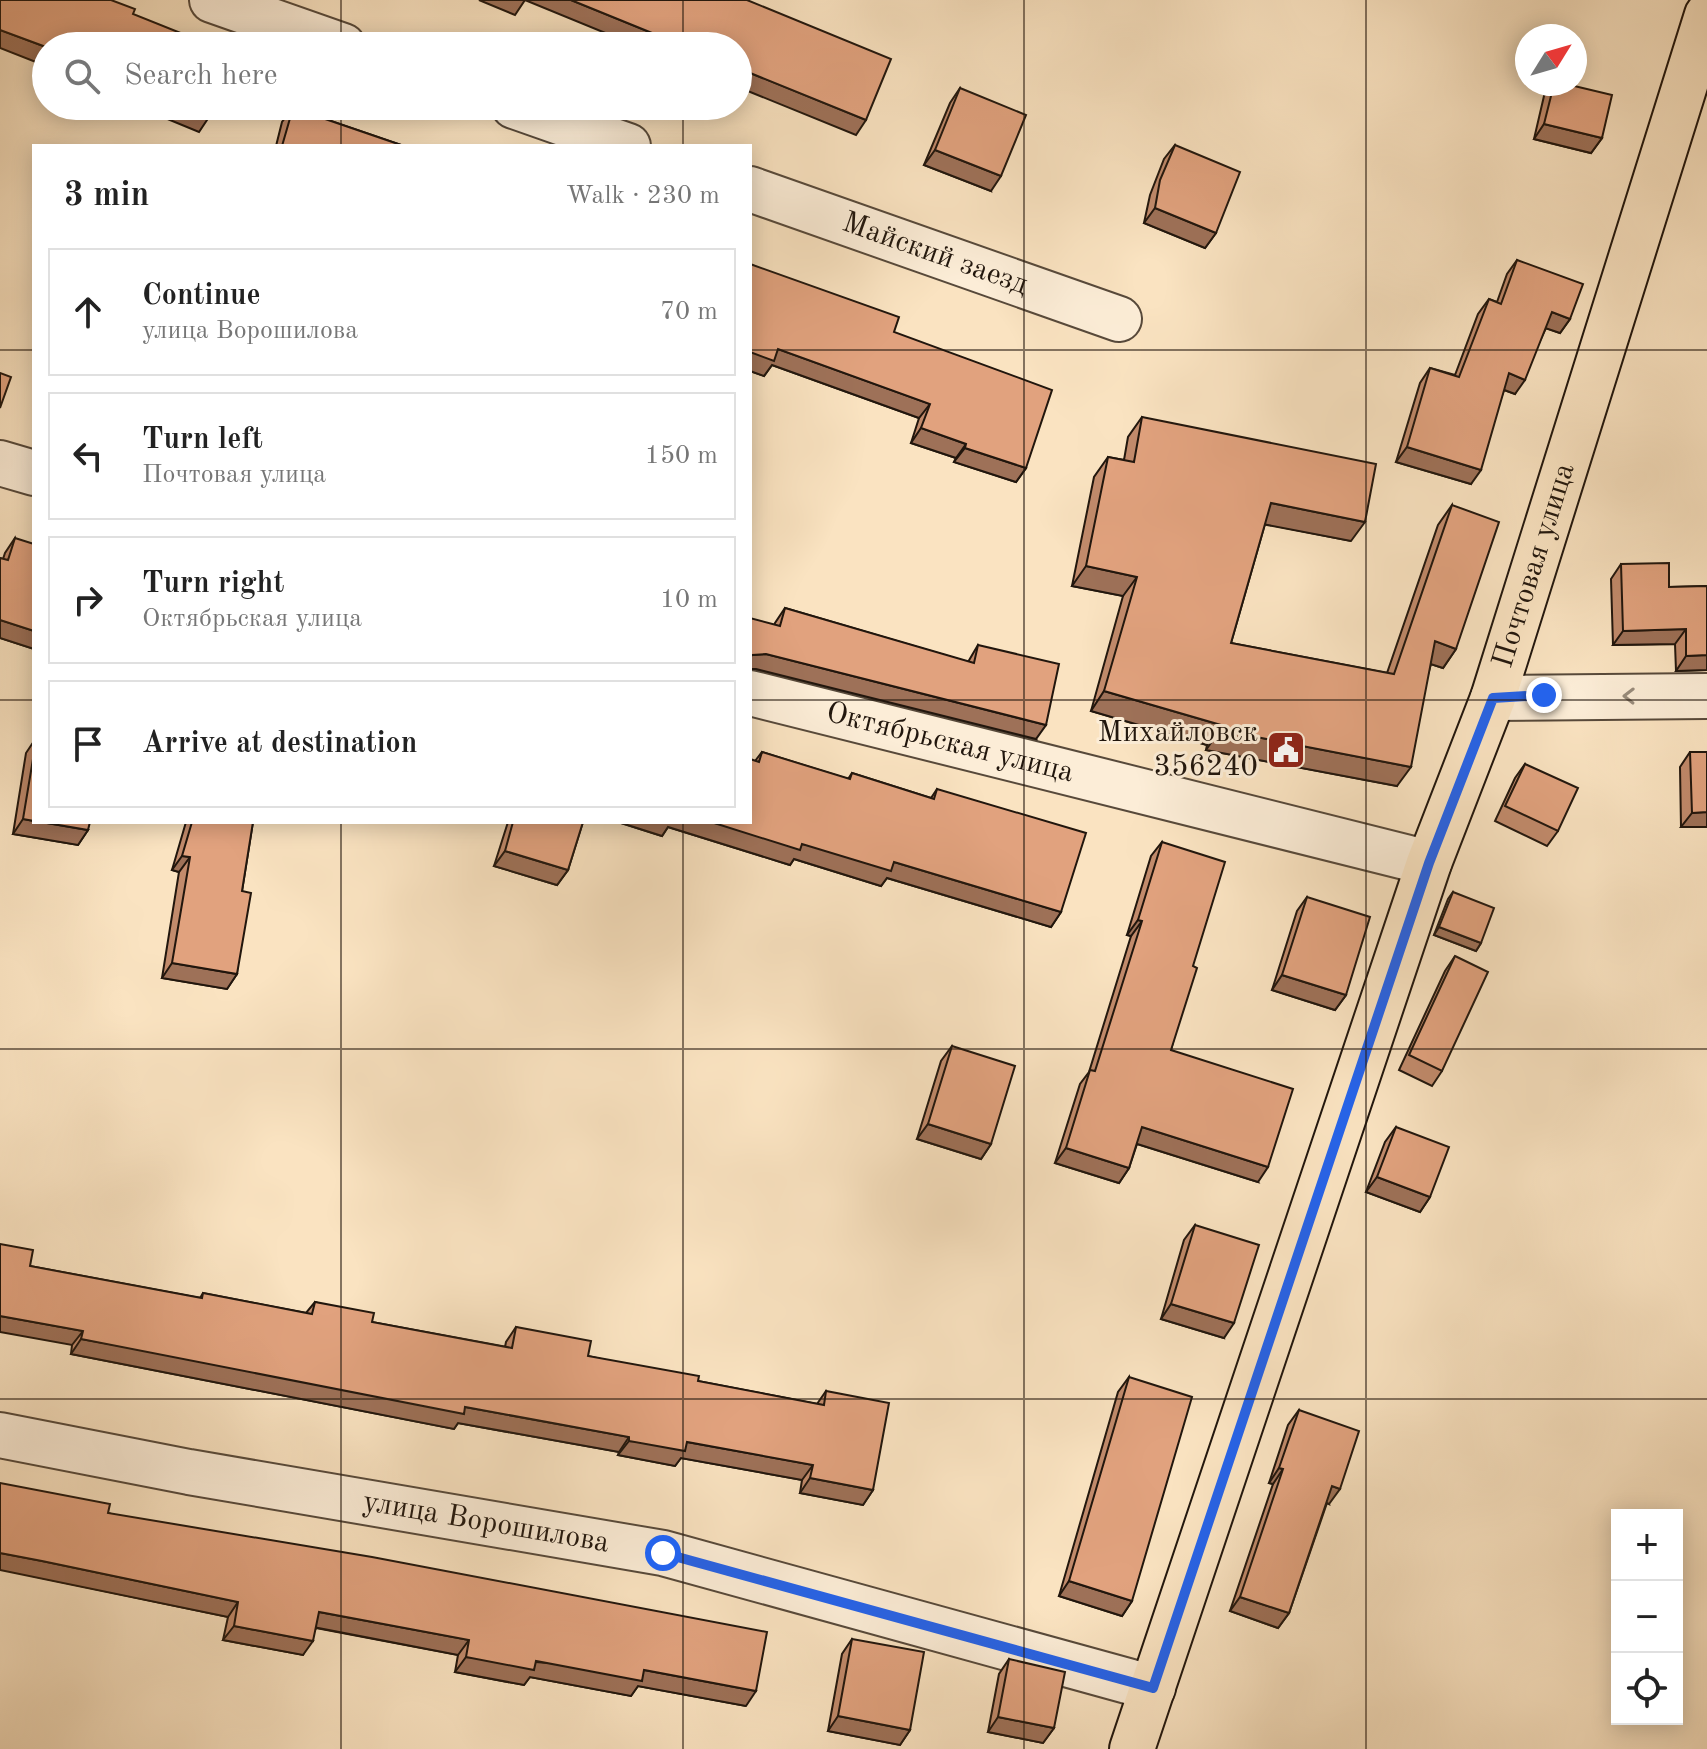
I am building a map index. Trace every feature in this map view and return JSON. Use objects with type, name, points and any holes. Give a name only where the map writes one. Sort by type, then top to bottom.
[{"type":"main road","name":"Почтовая улица","points":[[1132,1749],[1429,863],[1493,698],[1707,15]]},
{"type":"street","points":[[212,0],[303,32]]},
{"type":"street","points":[[554,120],[622,144]]},
{"type":"street","name":"Майский заезд","points":[[752,190],[1119,319]]},
{"type":"street","points":[[0,463],[32,472]]},
{"type":"street","name":"Октябрьская улица","points":[[752,694],[1429,863]]},
{"type":"street","points":[[1493,698],[1707,696]]},
{"type":"street","name":"улица Ворошилова","points":[[0,1435],[189,1472],[663,1553],[1153,1688]]},
{"type":"building","points":[[0,0],[111,0],[135,9],[133,14],[178,32],[32,32],[32,42],[0,30]]},
{"type":"building","points":[[571,0],[747,0],[891,59],[866,120],[752,74],[752,32],[650,32]]},
{"type":"building","points":[[960,88],[1026,115],[1001,176],[935,150]]},
{"type":"building","points":[[1587,89],[1612,95],[1602,138],[1544,124],[1551,96],[1587,96]]},
{"type":"building","points":[[290,120],[328,120],[398,144],[283,144]]},
{"type":"building","points":[[1175,145],[1240,172],[1216,233],[1155,208],[1160,180]]},
{"type":"building","points":[[1517,260],[1583,284],[1570,319],[1552,312],[1525,380],[1509,373],[1481,470],[1407,447],[1430,368],[1459,377],[1489,299],[1501,304]]},
{"type":"building","points":[[752,265],[899,317],[894,332],[1052,390],[1026,468],[965,448],[966,444],[921,428],[930,404],[778,349],[774,361],[752,353]]},
{"type":"building","points":[[0,373],[11,377],[0,408]]},
{"type":"building","points":[[1142,417],[1376,464],[1365,522],[1271,503],[1231,643],[1394,674],[1452,505],[1499,522],[1456,649],[1435,641],[1411,767],[1220,730],[1221,725],[1104,691],[1137,577],[1086,566],[1108,457],[1134,462]]},
{"type":"building","points":[[15,538],[32,543],[32,630],[0,620],[0,558],[8,560]]},
{"type":"building","points":[[1669,563],[1669,587],[1707,586],[1707,655],[1686,656],[1686,629],[1623,631],[1621,564]]},
{"type":"building","points":[[785,608],[974,663],[978,645],[1059,664],[1046,725],[766,654],[752,655],[752,619],[780,626]]},
{"type":"building","points":[[762,752],[850,779],[852,773],[934,799],[937,789],[1086,833],[1061,912],[894,862],[891,871],[802,844],[800,850],[717,824],[752,824],[752,760],[759,762]]},
{"type":"building","points":[[1690,752],[1707,752],[1707,812],[1692,813]]},
{"type":"building","points":[[1525,764],[1578,788],[1558,831],[1505,806]]},
{"type":"building","points":[[32,765],[32,821],[23,819]]},
{"type":"building","points":[[53,824],[90,824],[88,830]]},
{"type":"building","points":[[191,824],[253,824],[242,891],[251,893],[237,974],[172,963],[190,857],[182,856]]},
{"type":"building","points":[[512,824],[582,824],[568,870],[505,851]]},
{"type":"building","points":[[1162,842],[1225,862],[1171,1050],[1293,1089],[1268,1167],[1142,1127],[1129,1168],[1066,1148],[1090,1070],[1095,1071],[1142,921],[1138,920]]},
{"type":"building","points":[[1453,892],[1494,908],[1481,943],[1439,927]]},
{"type":"building","points":[[1307,897],[1370,917],[1346,995],[1282,975]]},
{"type":"building","points":[[1455,956],[1488,972],[1442,1071],[1409,1055]]},
{"type":"building","points":[[952,1046],[1015,1066],[991,1144],[928,1124]]},
{"type":"building","points":[[1396,1127],[1449,1147],[1430,1197],[1377,1177]]},
{"type":"building","points":[[1195,1225],[1259,1245],[1234,1323],[1171,1304]]},
{"type":"building","points":[[0,1244],[33,1250],[30,1266],[202,1298],[203,1293],[312,1314],[315,1302],[374,1313],[372,1322],[512,1348],[516,1327],[591,1341],[588,1356],[699,1376],[698,1381],[824,1405],[826,1391],[889,1403],[873,1490],[810,1478],[813,1465],[687,1442],[685,1451],[629,1441],[629,1437],[465,1407],[464,1414],[81,1339],[83,1331],[0,1316]]},
{"type":"building","points":[[1129,1377],[1192,1397],[1132,1601],[1069,1581]]},
{"type":"building","points":[[1299,1410],[1359,1431],[1340,1489],[1332,1486],[1289,1613],[1240,1597],[1283,1469],[1279,1468]]},
{"type":"building","points":[[0,1483],[110,1504],[108,1513],[372,1557],[767,1632],[756,1691],[644,1670],[642,1681],[536,1661],[534,1670],[466,1657],[469,1640],[319,1612],[313,1641],[234,1626],[238,1602],[0,1553]]},
{"type":"building","points":[[852,1639],[924,1652],[910,1730],[838,1716]]},
{"type":"building","points":[[1009,1659],[1065,1672],[1054,1728],[998,1717]]},
{"type":"place","name":"Михайловск 356240","points":[[1286,750]]},
{"type":"route","points":[[663,1553],[1153,1688],[1429,863],[1493,698],[1544,695]]}]
